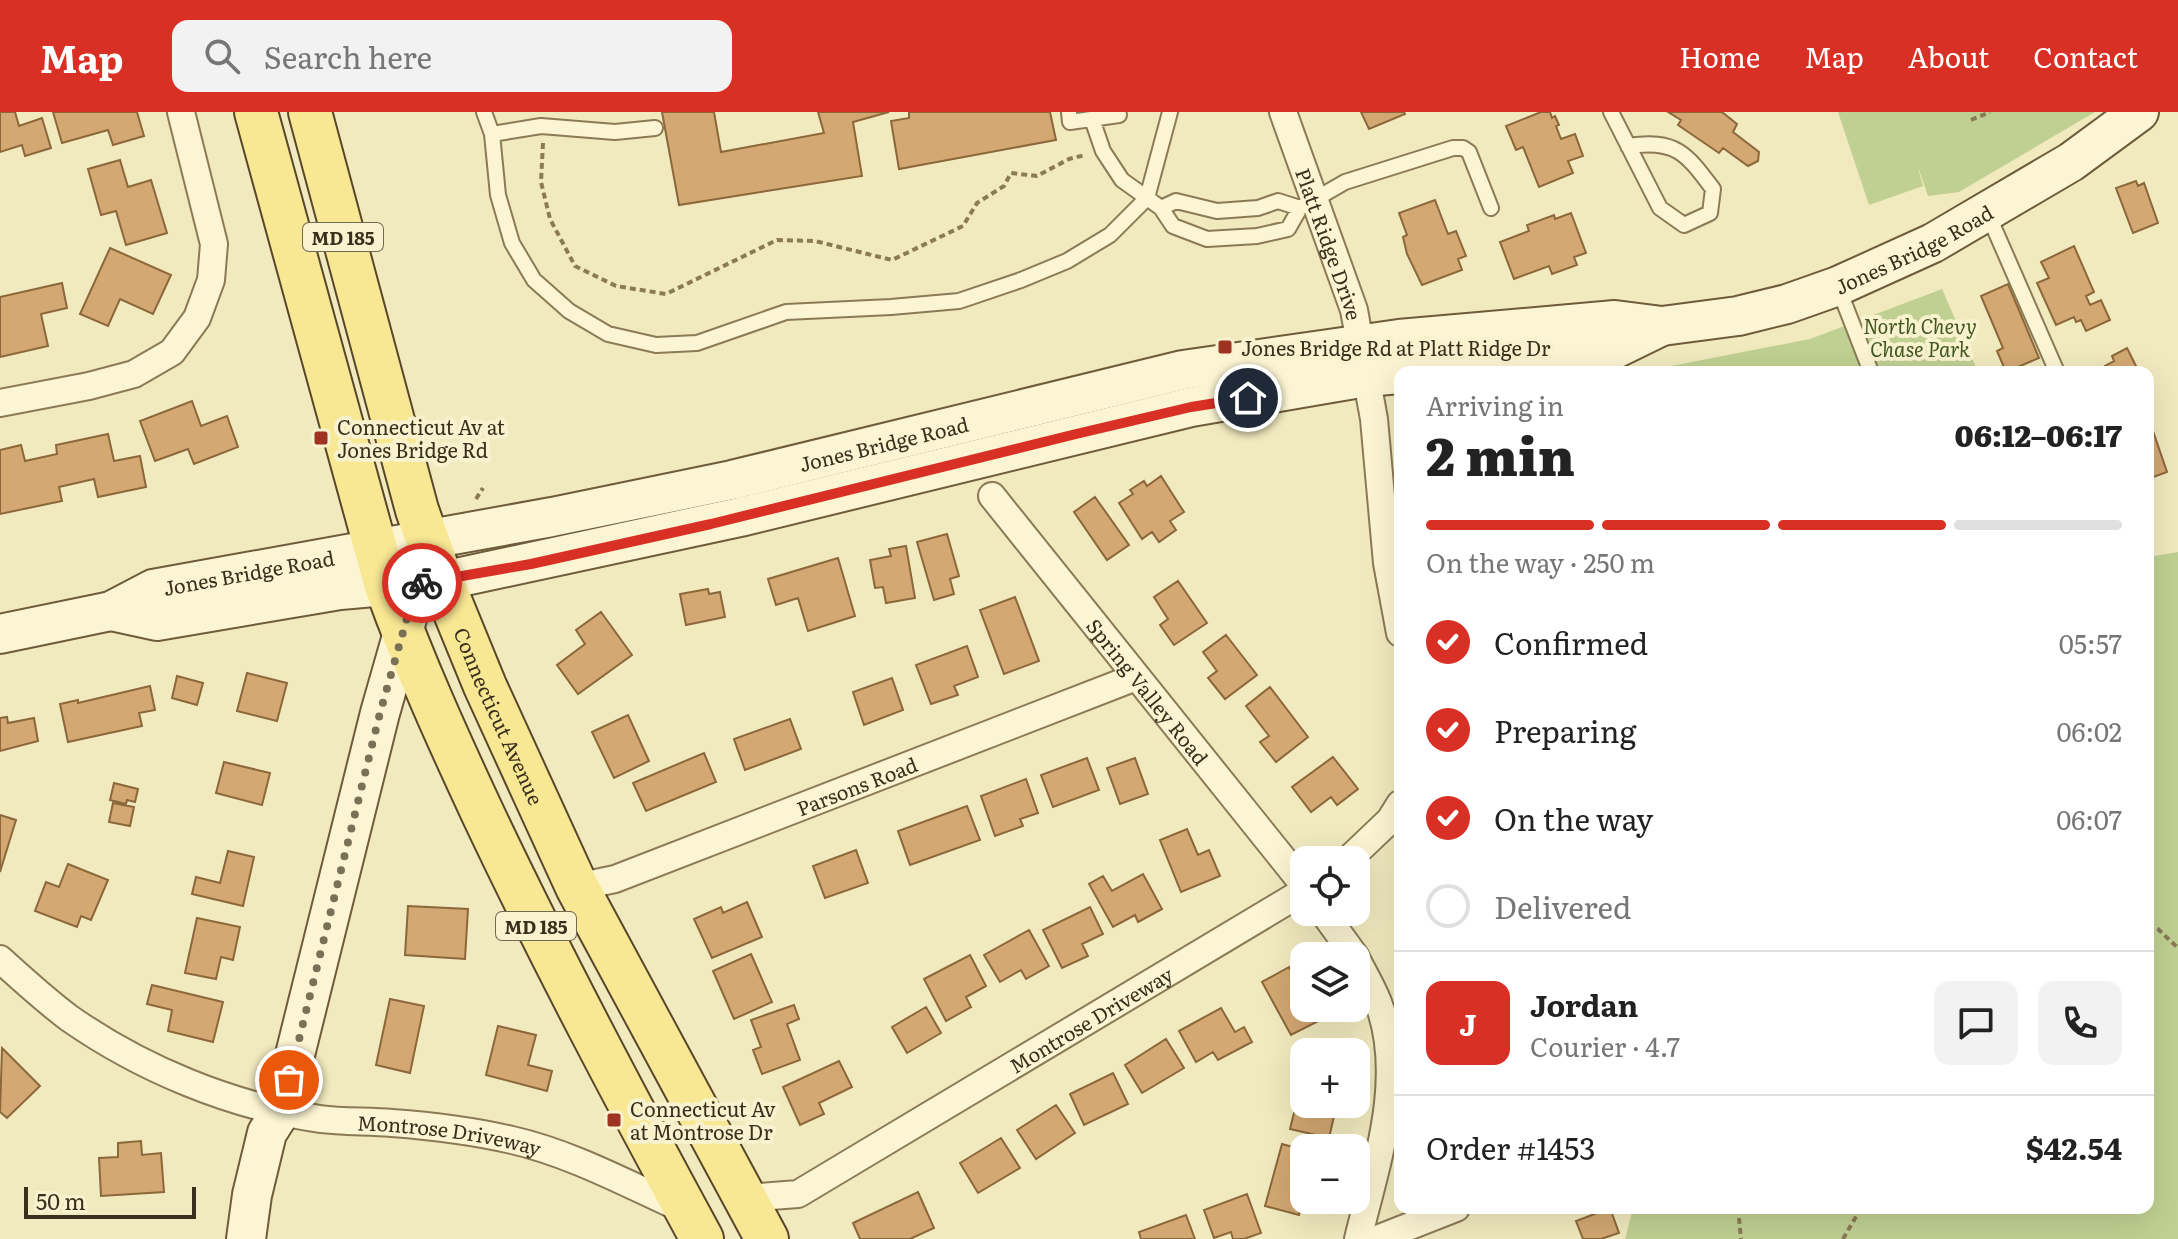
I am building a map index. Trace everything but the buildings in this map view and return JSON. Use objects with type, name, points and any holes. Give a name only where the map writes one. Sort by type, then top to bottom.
[{"type":"main road","name":"Connecticut Avenue","points":[[256,112],[405,575],[485,686],[577,887],[767,1239]]},
{"type":"main road","name":"Connecticut Avenue","points":[[310,112],[417,510],[428,539],[405,575],[403,633],[435,712],[533,921],[694,1225]]},
{"type":"main road","name":"Jones Bridge Road","points":[[0,634],[111,611],[153,589],[405,575],[740,517],[1375,365],[1615,320],[1662,326],[1738,316],[1787,304],[1838,286],[1933,243],[2071,162],[2139,112]]},
{"type":"main road","name":"Jones Bridge Road","points":[[1468,366],[1615,349],[1662,326]]},
{"type":"main road","name":"Jones Bridge Road","points":[[428,539],[732,480],[1183,370],[1375,365]]},
{"type":"main road","points":[[246,1239],[252,1195],[267,1133],[281,1111],[380,713],[403,633]]},
{"type":"main road","points":[[255,1239],[269,1220],[290,1137],[281,1111]]},
{"type":"street","points":[[0,403],[134,374],[172,352],[197,318],[211,280],[214,244],[181,112]]},
{"type":"street","name":"Platt Ridge Drive","points":[[1283,112],[1307,204],[1375,365]]},
{"type":"street","points":[[1375,365],[1374,419],[1387,563],[1394,601]]},
{"type":"street","name":"Spring Valley Road","points":[[992,496],[1290,870]]},
{"type":"street","name":"Parsons Road","points":[[577,887],[615,879],[1136,677]]},
{"type":"street","points":[[1363,846],[1394,814]]},
{"type":"street","name":"Montrose Driveway","points":[[745,1198],[798,1194],[1290,896]]},
{"type":"street","name":"Montrose Driveway","points":[[0,959],[66,1015],[125,1053],[200,1087],[320,1119],[393,1123],[510,1139],[547,1149],[579,1162],[694,1225]]},
{"type":"street","points":[[1358,1239],[1389,1100],[1388,1045],[1379,1003],[1370,986]]},
{"type":"street","points":[[1377,1239],[1441,1214]]},
{"type":"lane","points":[[484,112],[492,134],[498,195],[512,243],[534,280],[569,311],[608,334],[656,345],[697,343],[786,312],[959,301],[1067,261],[1110,235],[1147,198],[1170,112]]},
{"type":"lane","points":[[1069,112],[1070,122],[1119,115],[1118,112]]},
{"type":"lane","points":[[1611,112],[1628,146],[1660,208],[1684,225],[1710,213],[1713,189],[1690,158],[1669,145],[1650,143],[1628,146]]},
{"type":"lane","points":[[1092,119],[1103,151],[1122,180],[1161,208],[1173,226],[1207,239],[1257,236],[1288,229],[1307,204],[1345,182],[1453,148],[1463,148],[1469,152],[1491,208]]},
{"type":"lane","points":[[492,134],[541,126],[615,132],[655,128]]},
{"type":"lane","points":[[1161,208],[1176,201],[1217,211],[1258,208],[1278,201],[1307,204]]},
{"type":"lane","points":[[1987,212],[2054,366]]},
{"type":"lane","points":[[1838,286],[1869,366]]},
{"type":"path","points":[[1971,120],[1990,112]]},
{"type":"path","points":[[541,126],[541,182],[550,219],[575,266],[616,286],[666,294],[777,240],[815,241],[892,260],[963,226],[977,203],[1004,186],[1011,173],[1037,176],[1069,159],[1103,151]]},
{"type":"path","points":[[2154,927],[2178,948]]},
{"type":"path","points":[[1739,1214],[1741,1239]]},
{"type":"path","points":[[1843,1239],[1858,1214]]},
{"type":"green space","points":[[1838,112],[2095,112],[1959,192],[1928,196],[1917,164],[1923,186],[1869,205]]},
{"type":"green space","name":"North Chevy Chase Park","points":[[1942,289],[1975,366],[1671,366],[1810,339]]},
{"type":"green space","points":[[2178,552],[2178,1239],[1625,1239],[1631,1214],[2154,1214],[2154,556]]},
{"type":"way so far","points":[[289,1080],[386,688],[417,583],[422,583]]},
{"type":"place","name":"Jones Bridge Rd at Platt Ridge Dr","points":[[1225,347]]},
{"type":"place","name":"Connecticut Av at Jones Bridge Rd","points":[[321,438]]},
{"type":"place","name":"Connecticut Av at Montrose Dr","points":[[614,1120]]},
{"type":"route","points":[[422,583],[531,564],[711,524],[1191,407],[1248,398]]}]
